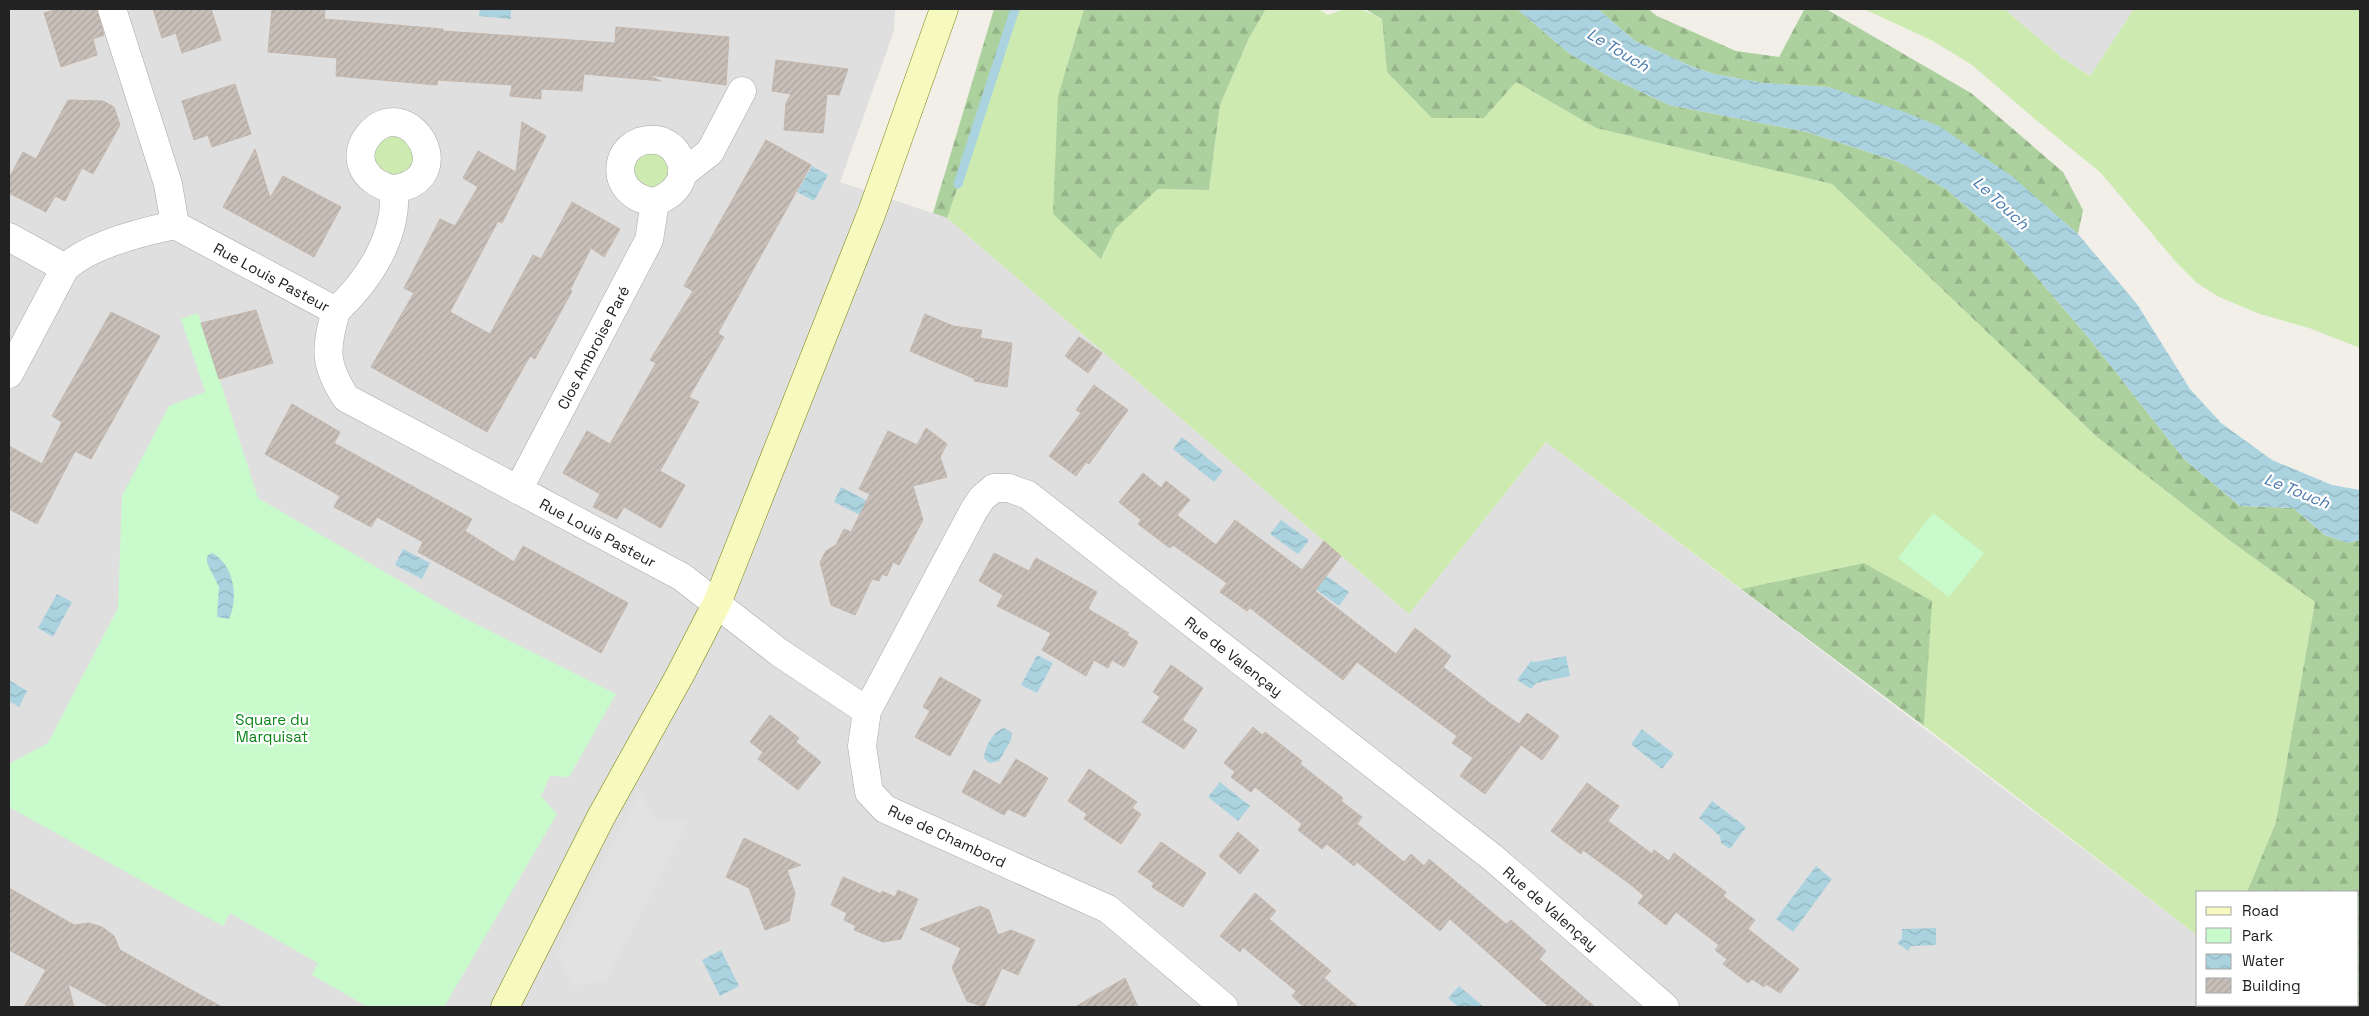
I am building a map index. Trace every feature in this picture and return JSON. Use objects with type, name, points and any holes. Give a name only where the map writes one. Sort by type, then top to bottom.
[{"type":"main road","points":[[505,1007],[601,817],[680,675],[716,603],[872,212],[944,9]]},
{"type":"street","points":[[9,374],[65,268],[75,260],[94,250],[175,225],[168,184],[112,9]]},
{"type":"street","points":[[682,174],[710,152],[742,91]]},
{"type":"street","points":[[647,139],[661,141],[673,148],[680,160],[682,174],[678,187],[668,197],[654,202],[641,200],[629,193],[622,181],[620,167],[625,154],[634,144],[647,139]]},
{"type":"street","points":[[336,311],[364,282],[392,227],[395,208],[394,189]]},
{"type":"street","name":"Clos Ambroise Paré","points":[[518,490],[649,240],[654,202]]},
{"type":"street","name":"Rue Louis Pasteur","points":[[175,225],[336,311],[327,348],[328,363],[334,380],[346,398],[682,578],[716,603]]},
{"type":"street","points":[[9,237],[65,268]]},
{"type":"street","name":"Rue de Valençay","points":[[867,711],[982,498],[994,488],[1009,488],[1028,495],[1493,858],[1665,1007]]},
{"type":"street","points":[[716,603],[780,653],[867,711]]},
{"type":"street","name":"Rue de Chambord","points":[[867,711],[862,746],[869,792],[885,809],[1108,909],[1224,1007]]},
{"type":"shaded area","points":[[9,9],[895,9],[894,31],[840,182],[947,218],[1409,614],[1546,442],[2196,934],[2196,1006],[2214,1006],[2213,1007],[9,1007]]},
{"type":"shaded area","points":[[2004,9],[2134,9],[2090,76],[2061,57]]},
{"type":"shaded area","points":[[640,791],[657,823],[689,819],[606,981],[572,986],[557,953]]},
{"type":"green space","points":[[994,9],[1020,9],[947,218],[933,213]]},
{"type":"green space","points":[[1020,9],[1084,9],[1058,96],[1102,258],[1116,228],[1158,189],[1209,190],[1220,105],[1249,38],[1266,9],[1318,9],[1328,15],[1343,10],[1356,9],[1375,15],[1382,19],[1387,72],[1484,118],[1516,82],[1596,128],[1832,184],[2097,437],[2229,540],[2315,602],[2276,822],[2247,891],[2196,891],[2196,934],[1924,726],[1931,601],[1864,563],[1741,589],[1546,442],[1409,614],[947,218]]},
{"type":"green space","points":[[1084,9],[1266,9],[1249,38],[1220,105],[1209,190],[1158,189],[1116,228],[1101,259],[1053,214],[1058,96]]},
{"type":"green space","points":[[1365,9],[1517,9],[1570,54],[1614,79],[1669,105],[1807,132],[1899,162],[1946,189],[2005,240],[2088,337],[2184,459],[2240,506],[2293,508],[2325,535],[2347,543],[2360,540],[2360,1007],[2250,1006],[2359,1006],[2359,891],[2247,891],[2276,822],[2315,602],[2229,540],[2097,437],[1832,184],[1596,128],[1516,82],[1484,118],[1432,118],[1387,72],[1382,19]]},
{"type":"green space","points":[[1598,9],[1648,9],[1657,16],[1736,51],[1779,57],[1804,10],[1826,9],[1971,93],[2063,172],[2083,210],[2078,234],[2012,177],[1828,87],[1764,83],[1714,74],[1635,41]]},
{"type":"green space","points":[[1864,9],[2004,9],[2061,57],[2090,76],[2134,9],[2360,9],[2360,348],[2312,329],[2260,314],[2219,297],[2197,283],[2175,261],[2101,173],[1972,65],[1933,41]]},
{"type":"green space","points":[[399,134],[415,147],[414,167],[398,179],[373,165],[374,150],[377,142],[385,137]]},
{"type":"green space","points":[[651,153],[658,154],[663,158],[667,163],[667,177],[663,182],[658,186],[651,187],[644,186],[639,182],[635,177],[634,170],[635,163],[639,158],[644,154]]},
{"type":"green space","name":"Square du Marquisat","points":[[198,313],[258,498],[460,616],[616,694],[569,777],[550,776],[541,796],[557,814],[444,1007],[368,1007],[312,975],[318,963],[230,913],[223,926],[9,807],[9,764],[48,743],[118,608],[122,496],[169,406],[205,392],[181,319]]},
{"type":"green space","points":[[1933,513],[1984,553],[1949,597],[1898,558]]},
{"type":"green space","points":[[1864,563],[1932,601],[1924,726],[1741,589]]},
{"type":"water","points":[[480,9],[511,9],[511,19],[479,16]]},
{"type":"water","name":"Le Touch","points":[[1517,9],[1598,9],[1635,41],[1714,74],[1764,83],[1828,87],[1902,111],[1939,126],[2013,177],[2078,234],[2137,304],[2190,389],[2221,423],[2272,460],[2332,485],[2360,490],[2360,540],[2347,543],[2325,535],[2293,508],[2240,506],[2184,459],[2088,337],[2005,240],[1946,189],[1899,162],[1807,132],[1669,105],[1614,79],[1570,54]]},
{"type":"water","points":[[812,166],[828,175],[814,201],[797,192]]},
{"type":"water","points":[[1182,437],[1223,471],[1214,482],[1173,449]]},
{"type":"water","points":[[841,487],[875,505],[868,519],[834,502]]},
{"type":"water","points":[[1281,520],[1309,540],[1298,554],[1270,534]]},
{"type":"water","points":[[403,549],[430,563],[422,579],[395,565]]},
{"type":"water","points":[[212,553],[219,558],[230,573],[234,601],[229,619],[217,617],[219,587],[207,563],[207,556]]},
{"type":"water","points":[[1317,569],[1349,592],[1339,606],[1307,583]]},
{"type":"water","points":[[57,594],[72,602],[53,637],[38,628]]},
{"type":"water","points":[[1037,655],[1053,663],[1037,693],[1021,685]]},
{"type":"water","points":[[1566,656],[1570,676],[1536,683],[1531,689],[1517,680],[1531,661],[1535,662]]},
{"type":"water","points":[[9,680],[27,691],[19,707],[9,701]]},
{"type":"water","points":[[1004,728],[1012,733],[1011,740],[999,761],[989,763],[984,758],[984,754],[993,736],[1000,729]]},
{"type":"water","points":[[1642,729],[1674,754],[1662,769],[1631,744]]},
{"type":"water","points":[[1220,782],[1250,806],[1238,821],[1208,797]]},
{"type":"water","points":[[1712,801],[1746,827],[1730,849],[1721,843],[1720,836],[1699,818]]},
{"type":"water","points":[[1816,866],[1832,879],[1793,932],[1776,919]]},
{"type":"water","points":[[1936,928],[1936,945],[1911,946],[1908,951],[1897,943],[1902,938],[1902,929]]},
{"type":"water","points":[[721,950],[739,986],[720,996],[702,960]]},
{"type":"water","points":[[1459,986],[1484,1007],[1458,1007],[1448,998]]},
{"type":"building","points":[[58,9],[97,9],[104,35],[93,39],[97,55],[61,67],[44,13]]},
{"type":"building","points":[[153,9],[211,9],[221,40],[182,53],[176,33],[162,38]]},
{"type":"building","points":[[272,9],[325,9],[324,19],[443,29],[443,31],[615,43],[616,27],[729,37],[726,85],[648,75],[661,81],[584,74],[582,91],[541,89],[541,99],[510,96],[512,85],[438,80],[437,85],[336,76],[337,58],[268,52]]},
{"type":"building","points":[[776,60],[848,69],[839,95],[827,94],[823,133],[784,130],[786,103],[791,94],[772,91]]},
{"type":"building","points":[[235,84],[251,134],[212,147],[208,135],[194,140],[182,101]]},
{"type":"building","points":[[68,100],[103,101],[114,107],[120,125],[93,174],[82,168],[65,201],[55,196],[46,212],[9,193],[9,178],[23,152],[36,159]]},
{"type":"building","points":[[522,122],[546,136],[502,223],[498,221],[450,312],[490,334],[533,255],[541,259],[572,202],[620,229],[604,257],[591,248],[570,290],[572,291],[535,359],[530,356],[487,432],[371,367],[414,293],[404,288],[440,219],[455,226],[478,187],[463,178],[478,151],[516,172]]},
{"type":"building","points":[[766,140],[811,165],[718,333],[724,337],[689,397],[699,402],[660,471],[685,485],[661,528],[624,507],[617,519],[593,507],[600,494],[563,473],[587,431],[610,444],[656,363],[650,360],[693,291],[684,286]]},
{"type":"building","points":[[255,149],[270,198],[283,176],[341,207],[314,257],[223,207]]},
{"type":"building","points":[[256,310],[273,363],[219,379],[201,323]]},
{"type":"building","points":[[111,312],[160,336],[91,459],[75,451],[37,524],[9,509],[9,446],[42,464],[62,422],[52,416]]},
{"type":"building","points":[[925,314],[953,326],[982,330],[980,338],[1012,343],[1007,387],[974,381],[975,379],[910,351]]},
{"type":"building","points":[[1079,337],[1102,353],[1088,373],[1065,356]]},
{"type":"building","points":[[1094,385],[1128,410],[1089,464],[1086,462],[1076,476],[1049,456],[1081,413],[1076,410]]},
{"type":"building","points":[[292,404],[340,432],[334,443],[472,519],[465,531],[514,562],[523,546],[628,603],[601,653],[418,552],[423,542],[377,517],[371,527],[334,507],[340,496],[265,454]]},
{"type":"building","points":[[926,428],[947,444],[940,457],[947,477],[913,486],[923,520],[899,565],[893,562],[887,576],[882,574],[879,581],[872,579],[855,615],[831,605],[820,562],[826,551],[836,545],[844,529],[851,532],[870,494],[859,489],[888,431],[917,445]]},
{"type":"building","points":[[1143,473],[1161,488],[1166,481],[1190,500],[1177,515],[1216,545],[1235,520],[1302,570],[1324,541],[1341,556],[1315,591],[1396,654],[1415,628],[1451,656],[1443,667],[1491,704],[1519,724],[1527,713],[1559,736],[1542,760],[1521,745],[1485,794],[1460,776],[1473,758],[1452,743],[1457,736],[1357,662],[1343,680],[1250,608],[1247,611],[1220,592],[1227,583],[1173,545],[1170,548],[1138,524],[1141,520],[1119,502]]},
{"type":"building","points":[[994,553],[1029,571],[1036,558],[1097,592],[1088,609],[1129,633],[1127,635],[1138,642],[1124,667],[1112,660],[1108,668],[1094,660],[1086,676],[1042,650],[1051,633],[997,606],[1003,595],[979,581]]},
{"type":"building","points":[[1171,665],[1203,688],[1182,720],[1197,730],[1184,749],[1142,722],[1160,697],[1153,692]]},
{"type":"building","points":[[940,677],[981,700],[950,756],[915,737],[930,711],[923,707]]},
{"type":"building","points":[[770,715],[799,738],[796,742],[821,762],[798,790],[758,759],[763,752],[750,742]]},
{"type":"building","points":[[1253,727],[1262,735],[1265,732],[1302,761],[1300,764],[1343,798],[1341,801],[1362,817],[1357,824],[1404,862],[1411,854],[1424,866],[1429,859],[1506,924],[1511,920],[1546,951],[1539,959],[1595,1007],[1549,1007],[1450,919],[1440,931],[1357,862],[1354,866],[1327,844],[1322,849],[1298,830],[1302,824],[1255,787],[1251,792],[1231,777],[1235,772],[1224,763]]},
{"type":"building","points":[[1016,759],[1048,778],[1025,817],[1008,809],[1004,815],[962,792],[974,770],[1000,785]]},
{"type":"building","points":[[1089,769],[1137,802],[1132,808],[1141,814],[1121,844],[1084,819],[1087,814],[1068,801]]},
{"type":"building","points":[[1587,783],[1619,806],[1608,821],[1652,854],[1654,850],[1669,861],[1674,853],[1726,892],[1723,896],[1755,920],[1748,929],[1799,969],[1780,993],[1766,984],[1764,987],[1752,979],[1748,983],[1723,964],[1727,959],[1715,950],[1719,945],[1676,912],[1666,925],[1638,903],[1644,896],[1630,884],[1583,850],[1581,854],[1551,831]]},
{"type":"building","points":[[1238,832],[1259,850],[1240,874],[1219,856]]},
{"type":"building","points":[[744,838],[801,865],[787,870],[795,893],[789,921],[765,930],[749,888],[726,877]]},
{"type":"building","points":[[1161,842],[1206,873],[1183,907],[1152,887],[1154,883],[1138,872]]},
{"type":"building","points":[[843,877],[881,894],[882,891],[895,897],[898,890],[918,899],[901,939],[883,942],[854,930],[856,926],[844,920],[847,913],[831,905]]},
{"type":"building","points":[[9,888],[74,925],[89,923],[102,927],[114,936],[120,950],[222,1007],[110,1007],[68,984],[74,1007],[24,1007],[46,970],[9,950]]},
{"type":"building","points":[[1255,893],[1276,911],[1269,919],[1331,971],[1324,978],[1358,1007],[1304,1007],[1292,996],[1296,991],[1243,947],[1240,952],[1220,936]]},
{"type":"building","points":[[980,906],[989,910],[998,935],[1011,930],[1035,940],[1018,975],[1002,968],[984,1007],[967,1001],[952,968],[961,948],[920,929]]},
{"type":"building","points":[[1125,978],[1138,1007],[1075,1007]]},
{"type":"waterway","points":[[958,184],[1015,9]]}]
